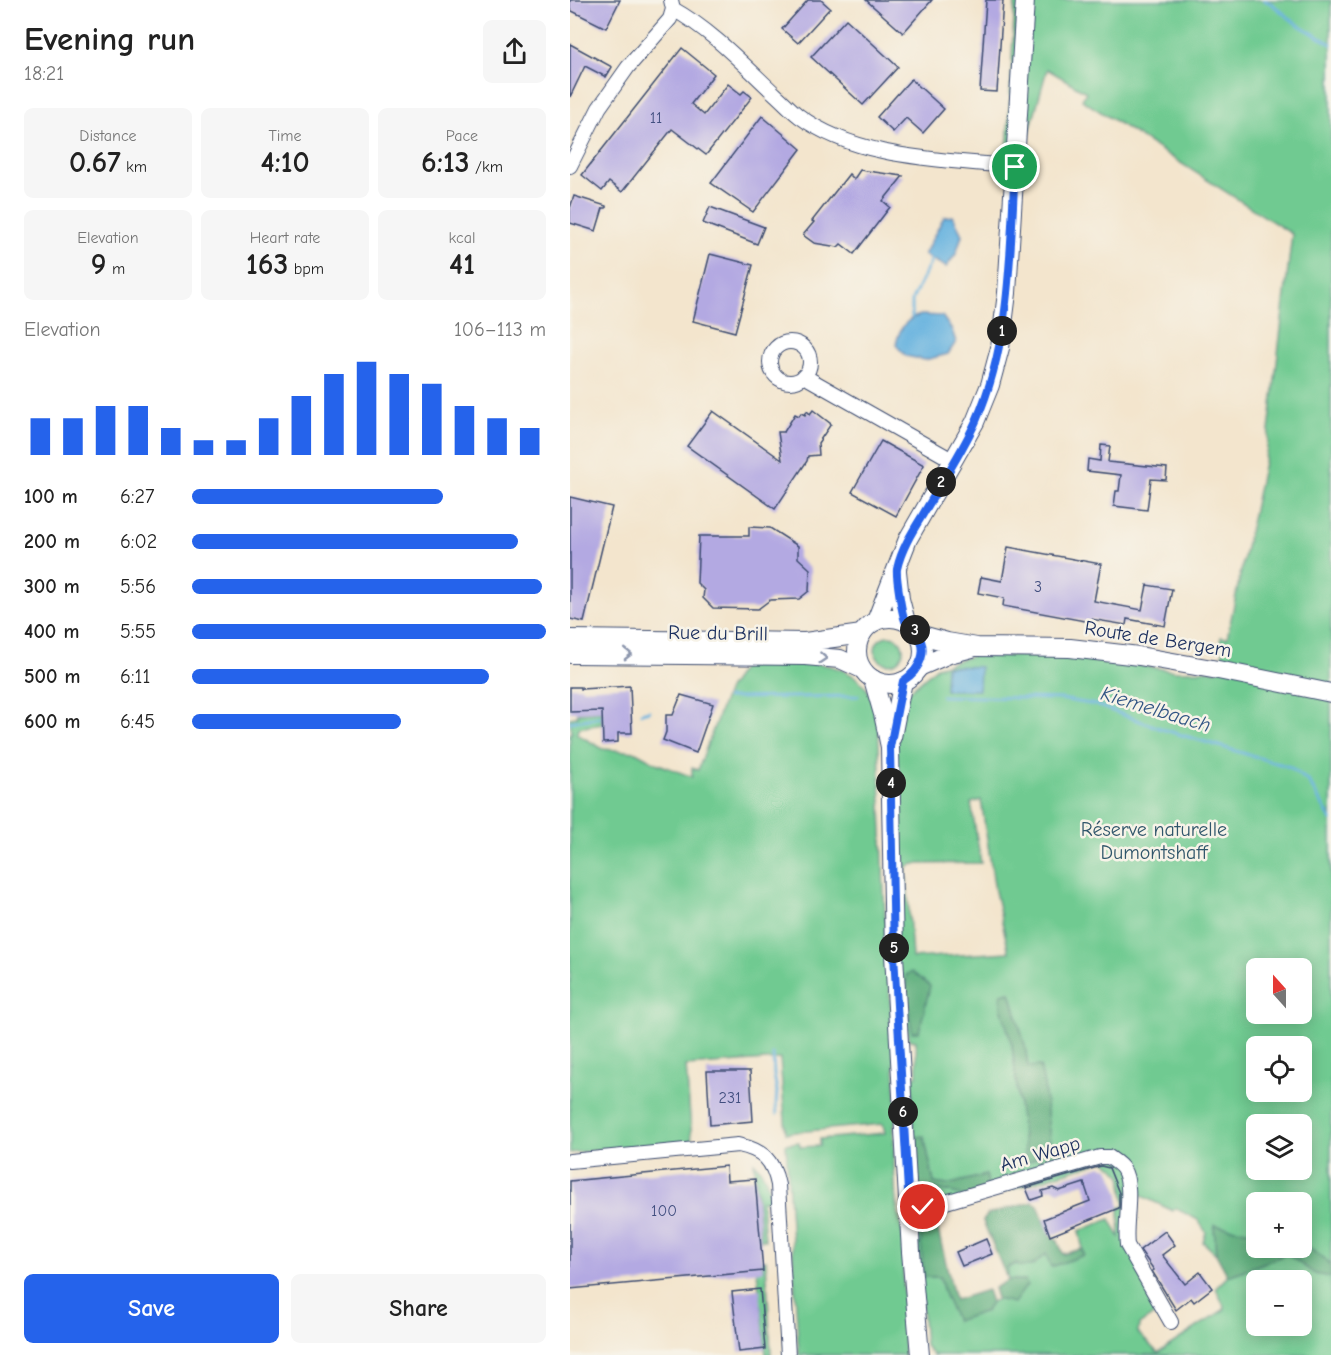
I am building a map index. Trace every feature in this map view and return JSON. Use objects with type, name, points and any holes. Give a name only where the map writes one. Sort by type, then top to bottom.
[{"type":"main road","points":[[920,1355],[911,1252],[893,918],[890,747],[883,714],[857,652],[862,634],[876,621],[908,539],[975,422],[990,385],[999,348],[1007,293],[1025,0]]},
{"type":"main road","points":[[867,674],[882,683],[893,684],[912,676],[919,667],[923,650],[900,599],[897,570]]},
{"type":"main road","points":[[876,621],[896,619],[912,628]]},
{"type":"main road","name":"Route de Bergem","points":[[912,628],[947,642],[977,647],[1070,648],[1119,654],[1218,670],[1331,693]]},
{"type":"main road","name":"Rue du Brill","points":[[570,639],[805,642],[862,634]]},
{"type":"main road","name":"Route de Bergem","points":[[919,667],[950,654],[977,647]]},
{"type":"main road","name":"Rue du Brill","points":[[570,654],[805,656],[840,659],[867,674]]},
{"type":"main road","points":[[890,747],[903,681]]},
{"type":"main road","points":[[911,1252],[911,1355]]},
{"type":"street","points":[[570,166],[599,108],[628,67],[670,19],[672,4],[695,21],[799,116],[832,135],[861,147],[892,153],[1015,167]]},
{"type":"street","points":[[804,376],[954,460]]},
{"type":"street","points":[[570,1161],[738,1145],[762,1153],[776,1173],[778,1185],[788,1355]]},
{"type":"street","name":"Am Wapp","points":[[909,1208],[932,1206],[1100,1157],[1109,1157],[1122,1168],[1126,1176],[1128,1206],[1125,1233],[1127,1245],[1171,1322]]},
{"type":"green space","name":"Réserve naturelle Dumontshaff","points":[[1015,0],[1331,0],[1331,1264],[1312,1250],[1312,1192],[1246,1192],[1246,1231],[1214,1225],[1216,1254],[1203,1242],[1206,1232],[1198,1220],[1175,1208],[1173,1211],[1138,1194],[1132,1195],[1130,1235],[1158,1312],[1139,1325],[1138,1333],[1158,1353],[1225,1309],[1216,1288],[1228,1276],[1276,1258],[1293,1258],[1309,1270],[1246,1270],[1246,1336],[1312,1336],[1312,1272],[1331,1277],[1331,1355],[933,1355],[925,1346],[916,1222],[918,1217],[931,1206],[917,1199],[912,1103],[913,1077],[917,1076],[916,1041],[910,1040],[896,989],[890,747],[907,693],[937,667],[975,655],[1056,656],[1111,661],[1176,671],[1218,670],[1225,645],[1220,643],[1221,637],[1227,638],[1267,448],[1292,234],[1082,100],[1086,92],[1047,69],[1026,145],[1017,145],[1007,152]],"holes":[[[981,800],[995,891],[1009,952],[912,958],[906,867],[914,864],[981,863],[971,803]],[[1010,992],[1025,1046],[1028,1067],[1040,1067],[1052,1162],[1038,1157],[1026,1162],[1012,1045],[1001,1006],[1002,994]],[[924,1136],[934,1183],[947,1185],[986,1175],[989,1189],[966,1196],[934,1188],[926,1198]],[[1105,1160],[1121,1175],[1125,1206],[1119,1208],[1120,1238],[1110,1219],[1079,1231],[1084,1255],[1046,1253],[1006,1268],[1008,1280],[1025,1280],[1014,1303],[997,1299],[991,1302],[986,1311],[956,1320],[944,1293],[940,1277],[924,1277],[921,1221],[935,1218],[934,1214]]]},
{"type":"green space","points":[[889,636],[899,640],[903,650],[899,660],[889,664],[879,660],[875,650],[879,640]]},
{"type":"green space","points":[[747,662],[811,663],[842,670],[855,677],[866,688],[878,713],[884,896],[897,1114],[894,1127],[894,1165],[896,1203],[903,1233],[904,1355],[799,1355],[786,1144],[799,1142],[800,1147],[820,1146],[820,1139],[885,1133],[883,1124],[786,1133],[780,1059],[686,1066],[692,1141],[570,1153],[570,734],[572,733],[570,718],[577,717],[577,713],[601,711],[602,724],[578,728],[577,734],[603,749],[636,752],[656,763],[692,777],[692,768],[698,770],[728,689]]},
{"type":"green space","points":[[912,972],[930,986],[919,1032],[912,1032],[907,998],[906,975]]},
{"type":"green space","points":[[1010,992],[1025,1046],[1028,1067],[1040,1066],[1044,1085],[1052,1162],[1045,1164],[1038,1157],[1026,1163],[1012,1045],[1001,1006],[1001,994]]},
{"type":"green space","points":[[924,1136],[934,1183],[947,1185],[986,1175],[989,1189],[966,1196],[934,1188],[926,1198],[921,1197],[918,1192],[916,1137]]},
{"type":"green space","points":[[754,1162],[766,1180],[771,1200],[762,1201],[765,1240],[761,1240]]},
{"type":"green space","points":[[1033,1202],[1038,1205],[1050,1236],[1057,1239],[1063,1254],[1082,1249],[1084,1255],[1051,1267],[1046,1254],[1032,1266],[1019,1266],[1017,1263],[1007,1268],[1006,1276],[983,1221],[988,1214]]},
{"type":"green space","points":[[935,1218],[955,1300],[987,1290],[991,1302],[986,1311],[956,1321],[940,1277],[924,1277],[921,1221]]},
{"type":"green space","points":[[1214,1225],[1246,1231],[1246,1258],[1276,1258],[1228,1276],[1216,1254]]},
{"type":"green space","points":[[1312,1250],[1331,1264],[1331,1277],[1315,1274],[1293,1258],[1312,1258]]},
{"type":"green space","points":[[766,1260],[771,1355],[766,1355],[757,1271],[763,1270],[762,1261]]},
{"type":"green space","points":[[1008,1280],[1025,1280],[1027,1285],[1014,1303],[997,1299],[994,1288]]},
{"type":"water","points":[[953,216],[962,235],[956,254],[946,267],[924,255],[944,217]]},
{"type":"water","points":[[921,315],[942,316],[952,330],[956,342],[948,354],[925,360],[906,356],[896,345],[904,326],[911,319]]},
{"type":"water","points":[[946,666],[980,667],[979,690],[945,690]]},
{"type":"building","points":[[570,0],[620,0],[606,28],[570,10]]},
{"type":"building","points":[[808,0],[821,0],[830,8],[798,43],[782,29]]},
{"type":"building","points":[[866,0],[932,0],[903,33]]},
{"type":"building","points":[[986,0],[1003,0],[997,92],[980,91]]},
{"type":"building","points":[[846,19],[898,67],[863,105],[811,57]]},
{"type":"building","points":[[570,44],[612,67],[606,77],[585,66],[570,97]]},
{"type":"building","points":[[682,48],[714,74],[691,104],[704,115],[728,84],[741,94],[744,91],[752,97],[706,155],[672,129],[622,192],[609,182],[602,191],[582,175]]},
{"type":"building","points":[[911,79],[944,109],[923,133],[906,118],[893,132],[877,117]]},
{"type":"building","points":[[762,116],[801,149],[753,212],[711,183]]},
{"type":"building","points":[[860,170],[903,176],[883,201],[890,207],[854,254],[841,244],[838,247],[814,243],[803,235],[849,174],[854,179]]},
{"type":"building","points":[[574,196],[606,206],[603,208],[596,231],[570,223],[570,208]]},
{"type":"building","points":[[710,207],[764,227],[757,244],[703,223]]},
{"type":"building","points":[[710,254],[753,265],[735,332],[693,321]]},
{"type":"building","points":[[813,410],[831,424],[818,443],[819,455],[808,456],[775,509],[687,446],[713,411],[782,460],[778,432],[784,432],[795,414],[805,415],[807,411],[810,414]]},
{"type":"building","points":[[881,441],[924,465],[896,516],[852,492]]},
{"type":"building","points":[[1101,445],[1110,446],[1108,462],[1167,468],[1166,480],[1151,479],[1147,510],[1114,506],[1121,475],[1087,471],[1088,459],[1100,461]]},
{"type":"building","points":[[570,497],[612,507],[584,622],[570,619]]},
{"type":"building","points":[[749,527],[770,528],[798,546],[798,558],[810,569],[809,591],[799,599],[770,600],[758,609],[713,608],[703,598],[704,590],[697,583],[699,536],[749,536]]},
{"type":"building","points":[[1008,547],[1101,564],[1094,601],[1142,610],[1147,585],[1172,589],[1165,626],[1127,619],[1126,625],[1091,619],[1090,622],[1003,606],[1004,598],[978,593],[981,577],[1002,581]]},
{"type":"building","points":[[630,686],[632,733],[618,733],[618,742],[603,743],[602,711],[570,712],[570,687],[581,687],[581,689]]},
{"type":"building","points":[[681,695],[713,704],[696,753],[663,740],[666,732],[666,715],[673,715]]},
{"type":"building","points":[[707,1071],[750,1071],[753,1121],[710,1125]]},
{"type":"building","points":[[726,1166],[727,1181],[755,1179],[763,1271],[570,1289],[570,1181]]},
{"type":"building","points":[[1101,1166],[1109,1168],[1119,1193],[1119,1208],[1050,1236],[1044,1219],[1090,1201],[1084,1183],[1059,1191],[1053,1188],[1042,1191],[1043,1196],[1031,1200],[1026,1188]]},
{"type":"building","points":[[1165,1231],[1175,1245],[1162,1255],[1185,1284],[1200,1272],[1212,1288],[1194,1302],[1191,1298],[1176,1310],[1140,1250]]},
{"type":"building","points":[[986,1239],[992,1254],[962,1266],[956,1252]]},
{"type":"building","points":[[760,1289],[765,1349],[739,1352],[732,1292]]},
{"type":"waterway","points":[[1264,0],[1297,24],[1331,44]]},
{"type":"waterway","points":[[912,317],[912,300],[932,259]]},
{"type":"waterway","name":"Kiemelbaach","points":[[727,698],[858,696]]},
{"type":"waterway","name":"Kiemelbaach","points":[[942,696],[1061,699],[1096,705],[1165,730],[1290,767],[1309,782],[1331,820]]},
{"type":"waterway","name":"Kiemelbaach","points":[[641,713],[649,711]]},
{"type":"waterway","name":"Kiemelbaach","points":[[570,722],[600,717]]},
{"type":"waterway","points":[[773,1054],[777,1114]]},
{"type":"route","points":[[923,1207],[909,1208],[894,955],[890,747],[903,681],[912,676],[919,667],[923,650],[918,634],[906,622],[900,599],[897,570],[908,539],[975,422],[990,385],[999,348],[1007,293],[1015,167]]}]
